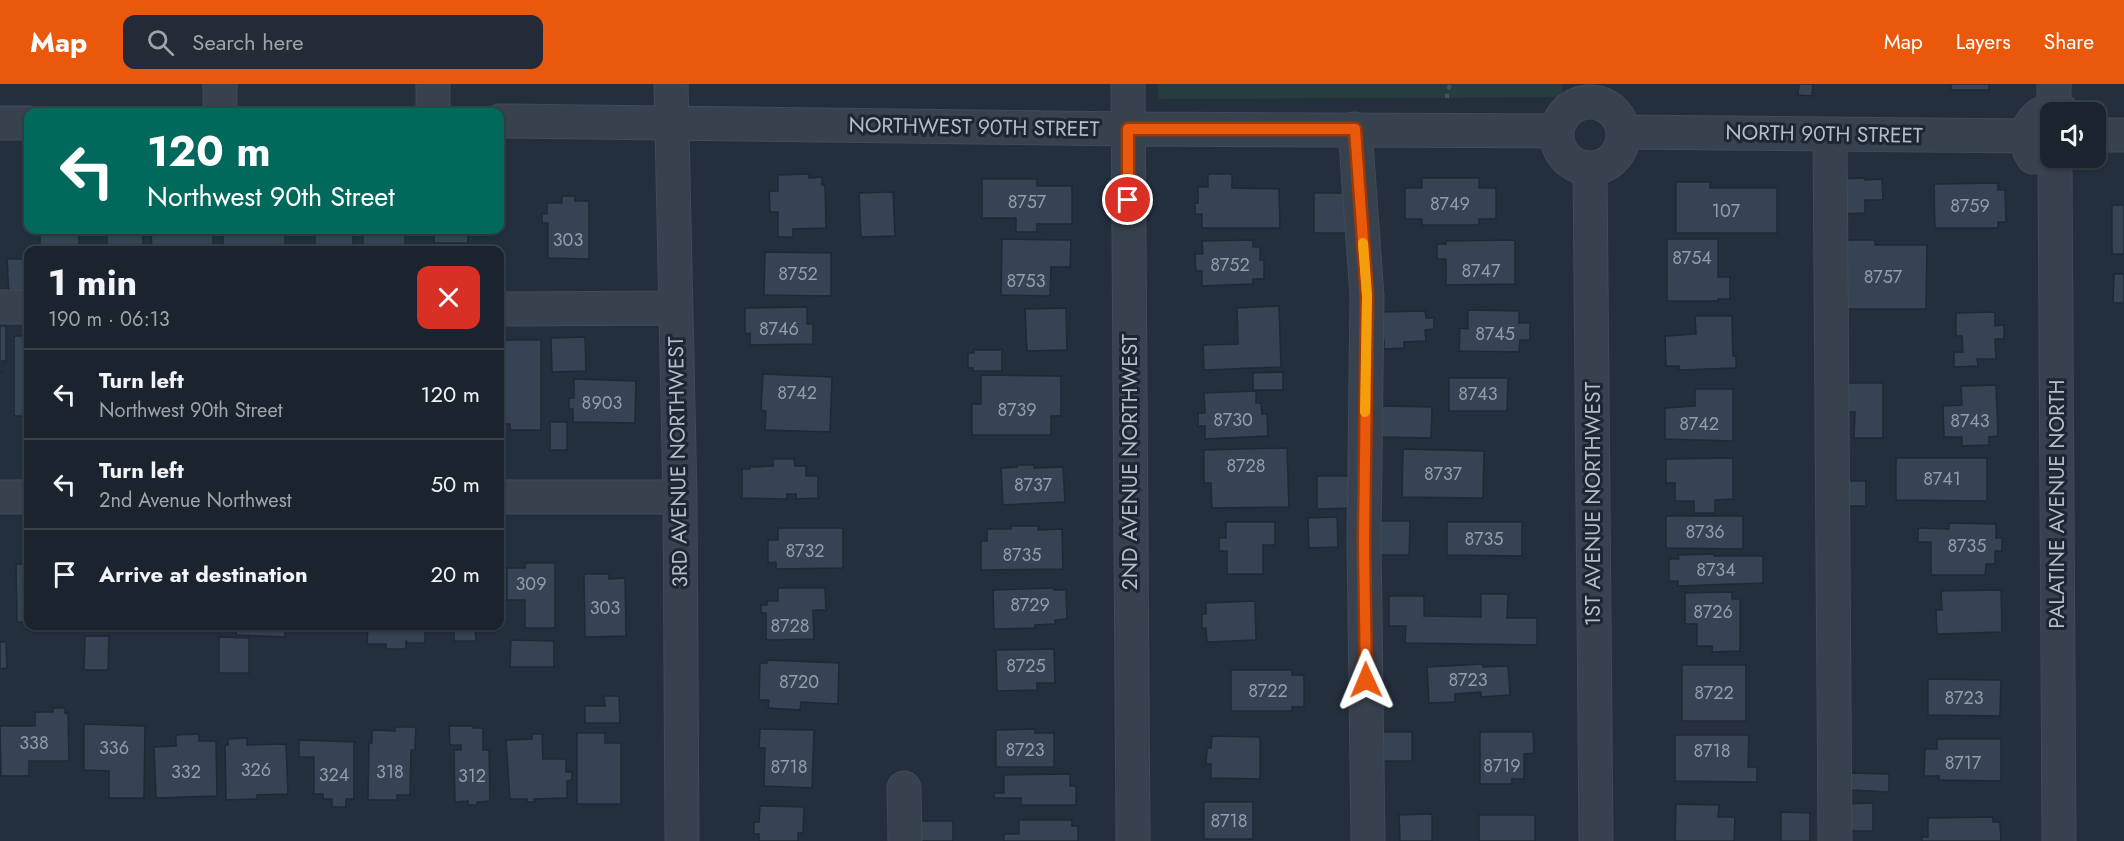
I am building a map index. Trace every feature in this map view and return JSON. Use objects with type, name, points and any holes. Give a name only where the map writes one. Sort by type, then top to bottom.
[{"type":"street","points":[[220,84],[220,108]]},
{"type":"street","points":[[433,84],[433,108]]},
{"type":"street","name":"3RD AVENUE NORTHWEST","points":[[671,84],[680,497],[682,841]]},
{"type":"street","name":"2ND AVENUE NORTHWEST","points":[[1128,84],[1133,841]]},
{"type":"street","points":[[1591,93],[1614,113],[1623,132],[1622,143],[1611,160],[1601,166],[1590,168],[1569,161],[1558,142],[1557,131],[1560,120],[1567,112],[1591,93]]},
{"type":"street","points":[[2040,115],[2028,127],[2026,136],[2031,154],[2040,162]]},
{"type":"street","name":"NORTHWEST 90TH STREET","points":[[504,121],[1128,129],[1557,131]]},
{"type":"street","points":[[0,123],[24,123]]},
{"type":"street","points":[[1355,129],[1367,296],[1364,542],[1368,841]]},
{"type":"street","name":"NORTH 90TH STREET","points":[[1623,132],[2026,136]]},
{"type":"street","points":[[1830,135],[1835,841]]},
{"type":"street","points":[[2106,135],[2124,135]]},
{"type":"street","name":"1ST AVENUE NORTHWEST","points":[[1590,168],[1596,841]]},
{"type":"street","name":"PALATINE AVENUE NORTH","points":[[2059,841],[2065,168]]},
{"type":"street","points":[[0,307],[24,307]]},
{"type":"street","points":[[504,309],[675,308]]},
{"type":"street","points":[[0,496],[24,497]]},
{"type":"street","points":[[504,497],[680,497]]},
{"type":"street","points":[[904,788],[904,841]]},
{"type":"path","points":[[1447,98],[1447,91],[1451,84]]},
{"type":"green space","points":[[1158,84],[1562,84],[1562,97],[1158,99]]},
{"type":"building","points":[[1799,84],[1813,84],[1812,96],[1798,95]]},
{"type":"building","points":[[1951,84],[1989,84],[1989,90],[1951,90]]},
{"type":"building","points":[[809,174],[809,178],[822,177],[822,185],[825,185],[826,228],[793,229],[793,237],[778,237],[778,212],[770,212],[769,191],[778,191],[778,175]]},
{"type":"building","points":[[1208,174],[1232,174],[1232,188],[1279,189],[1280,228],[1202,228],[1202,214],[1195,214],[1195,203],[1198,203],[1198,187],[1208,187]]},
{"type":"building","points":[[1422,178],[1479,178],[1479,188],[1496,188],[1496,219],[1479,219],[1479,225],[1422,225],[1422,219],[1405,219],[1405,188],[1422,188]]},
{"type":"building","points":[[1865,178],[1865,180],[1882,179],[1883,200],[1865,200],[1865,213],[1839,214],[1838,179]]},
{"type":"building","points":[[982,179],[1037,179],[1037,186],[1072,186],[1072,224],[1037,224],[1037,232],[1016,232],[1016,218],[982,218]]},
{"type":"building","points":[[1676,182],[1710,182],[1710,188],[1777,188],[1777,233],[1676,233]]},
{"type":"building","points":[[1998,183],[1998,190],[2005,190],[2006,222],[1998,222],[1998,228],[1935,228],[1934,184]]},
{"type":"building","points":[[893,192],[895,236],[861,237],[859,193]]},
{"type":"building","points":[[1314,193],[1352,193],[1352,233],[1314,233]]},
{"type":"building","points":[[562,196],[575,196],[575,201],[589,201],[589,259],[548,258],[548,223],[542,223],[542,214],[547,214],[547,203],[562,203]]},
{"type":"building","points":[[2112,205],[2124,205],[2124,254],[2112,254]]},
{"type":"building","points":[[40,234],[79,234],[79,246],[40,246]]},
{"type":"building","points":[[107,234],[143,234],[143,246],[107,246]]},
{"type":"building","points":[[151,234],[213,234],[213,246],[152,246]]},
{"type":"building","points":[[223,234],[285,234],[285,246],[223,246]]},
{"type":"building","points":[[315,234],[353,234],[353,246],[315,246]]},
{"type":"building","points":[[363,234],[405,234],[405,246],[363,246]]},
{"type":"building","points":[[434,234],[468,234],[468,243],[434,243]]},
{"type":"building","points":[[1002,239],[1071,240],[1070,267],[1051,267],[1050,296],[1001,295]]},
{"type":"building","points":[[1667,239],[1718,239],[1718,277],[1730,277],[1730,299],[1667,301]]},
{"type":"building","points":[[1253,240],[1253,247],[1260,247],[1260,260],[1264,260],[1264,279],[1253,279],[1253,284],[1202,286],[1202,271],[1196,271],[1195,254],[1203,254],[1202,241]]},
{"type":"building","points":[[1515,240],[1515,284],[1446,285],[1446,259],[1437,259],[1437,244],[1446,244],[1446,241]]},
{"type":"building","points":[[1840,240],[1875,240],[1875,245],[1927,245],[1926,309],[1840,309]]},
{"type":"building","points":[[765,252],[831,253],[831,296],[764,295]]},
{"type":"building","points":[[7,259],[24,259],[24,294],[9,295]]},
{"type":"building","points":[[2114,274],[2124,274],[2124,303],[2113,303]]},
{"type":"building","points":[[1279,306],[1281,367],[1204,370],[1203,345],[1238,344],[1237,308]]},
{"type":"building","points":[[807,307],[807,324],[813,324],[813,344],[750,345],[750,333],[745,334],[745,308]]},
{"type":"building","points":[[1066,308],[1067,350],[1027,351],[1025,309]]},
{"type":"building","points":[[1468,310],[1519,311],[1519,323],[1530,323],[1530,340],[1520,340],[1519,352],[1459,351],[1460,328],[1468,329]]},
{"type":"building","points":[[1425,311],[1426,318],[1434,318],[1434,329],[1425,330],[1426,341],[1404,342],[1404,348],[1384,349],[1384,340],[1378,340],[1377,312]]},
{"type":"building","points":[[1995,312],[1995,326],[2004,325],[2004,339],[1995,339],[1996,359],[1977,359],[1978,366],[1954,367],[1954,352],[1963,352],[1962,336],[1956,336],[1956,313]]},
{"type":"building","points":[[1695,316],[1732,316],[1733,356],[1736,356],[1736,368],[1679,370],[1679,366],[1666,366],[1665,336],[1696,334]]},
{"type":"building","points":[[0,326],[6,326],[6,361],[2,361],[2,372],[0,372]]},
{"type":"building","points":[[14,336],[24,336],[24,416],[14,416]]},
{"type":"building","points":[[585,337],[586,371],[552,372],[551,338]]},
{"type":"building","points":[[505,340],[541,340],[541,430],[510,430],[510,424],[504,424]]},
{"type":"building","points":[[974,350],[1002,350],[1002,371],[973,371],[973,368],[968,368],[968,353],[974,353]]},
{"type":"building","points":[[1283,372],[1283,390],[1253,390],[1253,373]]},
{"type":"building","points":[[763,374],[832,377],[830,432],[765,430],[766,411],[761,410]]},
{"type":"building","points":[[981,375],[1061,376],[1061,416],[1051,416],[1051,435],[972,435],[972,404],[981,404]]},
{"type":"building","points":[[1449,378],[1508,378],[1507,411],[1449,411]]},
{"type":"building","points":[[574,379],[636,381],[635,423],[573,422],[573,409],[569,409],[569,398],[574,398]]},
{"type":"building","points":[[1848,383],[1883,383],[1883,438],[1854,438],[1855,412],[1848,412]]},
{"type":"building","points":[[1996,385],[1998,436],[1989,437],[1989,445],[1962,446],[1962,437],[1944,437],[1943,406],[1962,405],[1961,386]]},
{"type":"building","points":[[1695,389],[1733,389],[1733,441],[1665,439],[1665,408],[1695,406]]},
{"type":"building","points":[[1256,391],[1256,403],[1261,403],[1262,414],[1267,414],[1268,436],[1205,439],[1205,426],[1198,426],[1198,413],[1205,413],[1204,393]]},
{"type":"building","points":[[1380,406],[1432,407],[1431,438],[1380,437]]},
{"type":"building","points":[[550,422],[567,422],[567,450],[550,450]]},
{"type":"building","points":[[1287,448],[1289,507],[1212,508],[1211,483],[1204,483],[1204,450]]},
{"type":"building","points":[[1403,449],[1484,451],[1483,498],[1402,497]]},
{"type":"building","points":[[1733,458],[1733,499],[1715,500],[1715,513],[1694,513],[1694,501],[1675,501],[1675,483],[1666,483],[1666,459]]},
{"type":"building","points":[[1896,458],[1987,458],[1987,501],[1896,500]]},
{"type":"building","points":[[773,459],[794,459],[795,466],[806,466],[806,476],[818,476],[818,498],[796,499],[796,494],[787,494],[787,499],[742,498],[742,469],[773,466]]},
{"type":"building","points":[[1017,465],[1034,465],[1034,468],[1063,467],[1065,502],[1003,505],[1001,468],[1017,467]]},
{"type":"building","points":[[1317,476],[1355,476],[1355,508],[1317,509]]},
{"type":"building","points":[[1840,481],[1866,481],[1866,506],[1840,506]]},
{"type":"building","points":[[1666,516],[1743,516],[1743,549],[1666,548]]},
{"type":"building","points":[[1337,517],[1338,547],[1309,548],[1308,518]]},
{"type":"building","points":[[1378,521],[1410,521],[1409,555],[1378,555]]},
{"type":"building","points":[[1226,522],[1275,522],[1275,545],[1263,545],[1263,574],[1227,574],[1227,551],[1219,551],[1219,538],[1226,538]]},
{"type":"building","points":[[1447,522],[1522,522],[1522,556],[1447,555]]},
{"type":"building","points":[[1949,523],[1996,524],[1996,538],[2002,538],[2002,551],[1995,551],[1995,564],[1986,564],[1985,575],[1931,575],[1931,542],[1918,542],[1918,528],[1949,529]]},
{"type":"building","points":[[1011,526],[1038,526],[1038,530],[1062,529],[1063,569],[981,570],[981,541],[987,541],[987,529],[1011,529]]},
{"type":"building","points":[[778,528],[843,528],[843,568],[776,569],[776,562],[768,563],[768,540],[778,540]]},
{"type":"building","points":[[1714,554],[1714,556],[1763,556],[1763,583],[1678,586],[1678,581],[1669,581],[1669,559],[1679,559],[1678,555]]},
{"type":"building","points":[[525,563],[555,563],[555,628],[525,628],[525,600],[507,600],[507,568],[525,568]]},
{"type":"building","points":[[16,564],[24,564],[24,622],[17,622]]},
{"type":"building","points":[[584,574],[609,574],[609,579],[625,578],[626,636],[585,637]]},
{"type":"building","points":[[778,588],[825,588],[826,610],[813,610],[814,639],[766,640],[766,613],[761,613],[761,605],[767,605],[767,601],[778,601]]},
{"type":"building","points":[[1054,588],[1054,590],[1066,590],[1067,619],[1055,620],[1055,624],[1035,625],[1035,628],[994,629],[993,590]]},
{"type":"building","points":[[2001,590],[2002,632],[1937,634],[1936,610],[1942,610],[1941,591]]},
{"type":"building","points":[[1732,592],[1732,599],[1740,599],[1740,651],[1712,652],[1712,646],[1697,646],[1697,624],[1685,624],[1685,593]]},
{"type":"building","points":[[1481,594],[1508,594],[1507,618],[1537,618],[1537,645],[1405,643],[1406,626],[1389,626],[1389,596],[1424,596],[1424,616],[1481,617]]},
{"type":"building","points":[[1255,601],[1256,640],[1207,642],[1206,628],[1202,629],[1202,614],[1206,614],[1206,603]]},
{"type":"building","points":[[162,630],[186,630],[186,631]]},
{"type":"building","points":[[236,630],[285,630],[285,637],[236,635]]},
{"type":"building","points":[[368,630],[425,630],[425,643],[406,641],[406,649],[386,649],[386,644],[367,644]]},
{"type":"building","points":[[454,630],[475,630],[476,641],[454,641]]},
{"type":"building","points":[[85,636],[109,636],[108,670],[84,670]]},
{"type":"building","points":[[219,637],[249,638],[249,673],[219,673]]},
{"type":"building","points":[[511,640],[554,641],[554,667],[510,667]]},
{"type":"building","points":[[0,642],[6,642],[7,668],[0,669]]},
{"type":"building","points":[[1054,649],[1055,683],[1037,683],[1037,690],[997,691],[996,650]]},
{"type":"building","points":[[767,660],[839,663],[838,704],[801,702],[800,710],[768,708],[769,700],[759,700],[760,663],[767,663]]},
{"type":"building","points":[[1483,664],[1483,667],[1508,666],[1510,695],[1481,697],[1481,692],[1455,694],[1455,702],[1429,703],[1427,667]]},
{"type":"building","points":[[1682,665],[1746,665],[1746,721],[1682,721]]},
{"type":"building","points":[[1231,670],[1292,670],[1292,675],[1304,675],[1304,707],[1292,707],[1292,711],[1231,711]]},
{"type":"building","points":[[1928,679],[2001,680],[2000,716],[1928,715]]},
{"type":"building","points":[[604,696],[619,696],[620,723],[585,723],[585,706],[605,706]]},
{"type":"building","points":[[53,708],[65,708],[65,713],[68,712],[69,761],[29,761],[29,776],[1,776],[0,726],[35,726],[35,712],[53,712]]},
{"type":"building","points":[[84,724],[145,726],[144,798],[109,798],[109,771],[84,770]]},
{"type":"building","points":[[449,726],[483,728],[483,750],[489,750],[490,801],[477,802],[477,805],[468,805],[468,801],[455,802],[454,750],[461,750],[461,745],[450,745]]},
{"type":"building","points":[[395,727],[416,727],[415,750],[411,750],[410,795],[397,795],[397,800],[368,800],[369,743],[372,743],[372,730],[395,731]]},
{"type":"building","points":[[760,729],[814,730],[812,788],[764,786],[765,748],[759,748]]},
{"type":"building","points":[[1035,729],[1035,733],[1054,733],[1054,767],[996,767],[996,730]]},
{"type":"building","points":[[1381,732],[1412,732],[1412,761],[1381,761]]},
{"type":"building","points":[[1480,732],[1533,732],[1534,753],[1524,754],[1524,779],[1512,779],[1512,784],[1480,784]]},
{"type":"building","points":[[577,733],[605,733],[605,743],[621,743],[621,804],[577,804]]},
{"type":"building","points":[[199,734],[199,741],[216,741],[217,796],[156,798],[154,747],[176,746],[176,735]]},
{"type":"building","points":[[532,734],[542,734],[543,759],[566,759],[566,772],[572,772],[572,780],[567,781],[567,798],[534,799],[534,802],[527,802],[527,799],[510,799],[506,740],[532,739]]},
{"type":"building","points":[[1675,735],[1749,735],[1748,767],[1757,767],[1757,782],[1675,781]]},
{"type":"building","points":[[1212,736],[1260,737],[1260,779],[1211,778],[1211,764],[1206,764],[1207,748],[1211,748]]},
{"type":"building","points":[[247,738],[247,745],[286,744],[288,794],[257,795],[257,799],[226,800],[225,745],[228,745],[228,739]]},
{"type":"building","points":[[1937,739],[2001,739],[2001,781],[1939,780],[1939,776],[1924,776],[1925,749],[1937,749]]},
{"type":"building","points":[[299,740],[354,742],[354,799],[346,799],[346,807],[332,807],[332,799],[323,799],[323,794],[314,794],[314,757],[299,757]]},
{"type":"building","points":[[1850,773],[1889,774],[1889,792],[1849,790]]},
{"type":"building","points":[[1070,774],[1070,786],[1076,786],[1076,805],[1021,805],[1021,798],[994,798],[994,793],[1004,793],[1004,775]]},
{"type":"building","points":[[1204,802],[1253,802],[1253,839],[1204,839]]},
{"type":"building","points":[[1873,803],[1873,831],[1842,831],[1841,804]]},
{"type":"building","points":[[1676,804],[1719,805],[1718,817],[1735,817],[1734,841],[1675,841]]},
{"type":"building","points":[[760,806],[804,807],[803,833],[798,833],[798,841],[759,841],[759,834],[754,834],[754,822],[759,822]]},
{"type":"building","points":[[1781,812],[1810,813],[1810,841],[1781,841]]},
{"type":"building","points":[[1432,814],[1432,841],[1400,841],[1399,815]]},
{"type":"building","points":[[1479,815],[1535,815],[1535,841],[1479,841]]},
{"type":"building","points":[[1993,817],[1993,822],[2000,822],[2001,841],[1922,841],[1922,837],[1928,837],[1928,818]]},
{"type":"building","points":[[1019,820],[1072,820],[1072,826],[1078,826],[1078,841],[1004,841],[1004,834],[1019,834]]},
{"type":"building","points":[[918,821],[953,821],[953,841],[917,841]]},
{"type":"slow traffic","points":[[1363,243],[1367,296],[1365,412]]},
{"type":"route","points":[[1128,200],[1128,129],[1355,129],[1367,296],[1364,542],[1366,680]]}]
